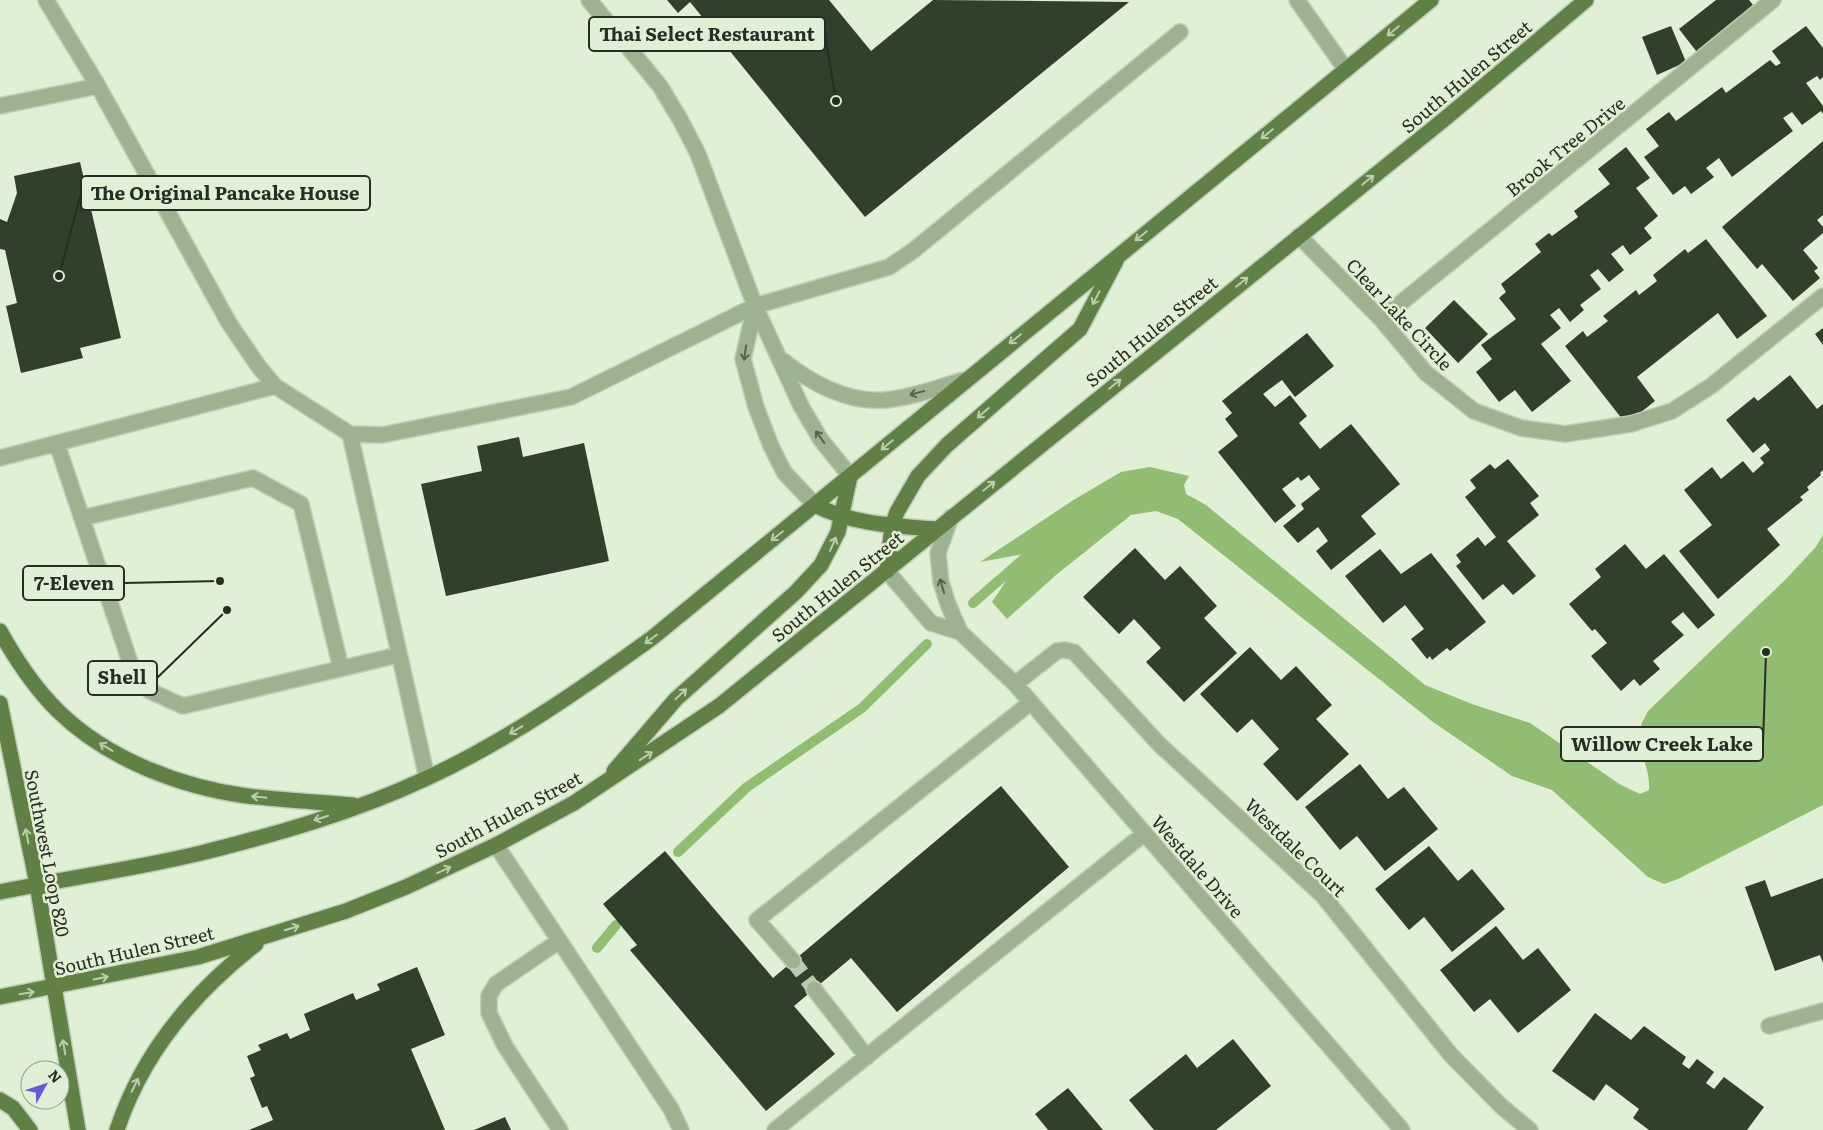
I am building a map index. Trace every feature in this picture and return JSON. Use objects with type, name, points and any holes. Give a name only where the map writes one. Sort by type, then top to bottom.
[{"type":"main road","points":[[0,892],[200,853],[288,829],[360,806],[427,778],[516,730],[578,690],[652,638],[964,380],[1431,0]]},
{"type":"main road","name":"South Hulen Street","points":[[0,997],[54,988],[198,957],[346,911],[406,887],[496,845],[574,803],[719,706],[1447,117],[1586,0]]},
{"type":"main road","points":[[887,571],[892,526],[904,497],[932,460],[1080,329],[1119,255]]},
{"type":"main road","points":[[604,784],[676,699],[796,592],[815,572],[830,551],[843,516],[850,476]]},
{"type":"main road","points":[[815,505],[843,516],[892,526],[936,529]]},
{"type":"main road","points":[[0,631],[31,680],[58,710],[86,735],[123,757],[164,775],[204,788],[246,796],[360,806]]},
{"type":"main road","name":"Southwest Loop 820","points":[[0,702],[37,884],[78,1130]]},
{"type":"main road","points":[[117,1130],[125,1105],[159,1043],[205,987],[264,937]]},
{"type":"main road","points":[[0,1100],[13,1108],[30,1130]]},
{"type":"street","points":[[46,0],[98,86],[229,323],[275,386],[350,434],[382,435],[571,397],[755,306],[888,267],[914,250],[1180,32]]},
{"type":"street","points":[[589,0],[660,86],[681,121],[702,163],[755,306],[779,358],[812,426],[850,476]]},
{"type":"street","points":[[1297,0],[1346,70]]},
{"type":"street","name":"Brook Tree Drive","points":[[1380,319],[1773,0]]},
{"type":"street","points":[[0,106],[98,86]]},
{"type":"street","name":"Clear Lake Circle","points":[[1299,236],[1380,319],[1426,373],[1474,411],[1521,428],[1565,434],[1631,424],[1672,411],[1711,386],[1823,296]]},
{"type":"street","points":[[755,306],[743,359],[756,407],[771,446],[784,472],[815,505]]},
{"type":"street","points":[[779,358],[805,378],[821,387],[859,398],[885,400],[964,380]]},
{"type":"street","points":[[0,458],[275,386]]},
{"type":"street","points":[[350,434],[427,778]]},
{"type":"street","points":[[57,444],[135,677],[150,691],[183,706],[398,654]]},
{"type":"street","points":[[82,518],[253,478],[301,504],[341,668]]},
{"type":"street","name":"Westdale Drive","points":[[951,517],[940,542],[937,565],[941,582],[960,632],[1015,684],[1402,1130]]},
{"type":"street","name":"Westdale Drive","points":[[887,571],[931,623],[960,632]]},
{"type":"street","name":"Westdale Court","points":[[1015,684],[1056,651],[1074,652],[1159,744],[1323,896],[1451,1055],[1481,1087],[1530,1130]]},
{"type":"street","points":[[793,961],[758,920],[1030,703]]},
{"type":"street","points":[[775,1130],[1145,833]]},
{"type":"street","points":[[496,845],[671,1109],[681,1130]]},
{"type":"street","points":[[559,941],[496,984],[489,996],[489,1013],[505,1046],[560,1130]]},
{"type":"street","points":[[814,989],[867,1058]]},
{"type":"street","points":[[1769,1026],[1823,1011]]},
{"type":"shaded area","points":[[1150,467],[1189,476],[1184,485],[1186,494],[1206,505],[1425,685],[1472,704],[1530,723],[1621,785],[1640,794],[1649,790],[1648,774],[1640,742],[1642,724],[1648,711],[1784,581],[1815,548],[1823,535],[1823,805],[1678,879],[1664,884],[1648,877],[1552,790],[1512,776],[1433,722],[1178,519],[1156,511],[1131,515],[1056,575],[1007,619],[992,602],[1024,554],[980,562],[1075,499],[1121,472]]},
{"type":"building","points":[[667,0],[829,0],[871,51],[933,0],[1129,2],[865,217],[690,2],[678,13]]},
{"type":"building","points":[[1716,0],[1749,0],[1757,10],[1700,56],[1679,29]]},
{"type":"building","points":[[1671,26],[1686,62],[1657,75],[1642,37]]},
{"type":"building","points":[[1806,26],[1823,48],[1823,77],[1820,80],[1817,76],[1806,83],[1823,106],[1823,114],[1821,111],[1802,125],[1792,112],[1783,118],[1793,131],[1732,177],[1719,158],[1706,168],[1714,177],[1691,194],[1685,186],[1673,195],[1644,157],[1659,146],[1646,129],[1669,112],[1676,121],[1722,87],[1726,93],[1770,60],[1776,66],[1781,63],[1772,51]]},
{"type":"building","points":[[1823,141],[1823,215],[1817,220],[1823,227],[1823,233],[1803,250],[1818,268],[1814,271],[1820,278],[1793,301],[1762,264],[1757,269],[1722,227]]},
{"type":"building","points":[[1626,147],[1650,178],[1636,188],[1658,216],[1644,228],[1652,238],[1630,255],[1623,245],[1611,254],[1624,270],[1609,282],[1598,269],[1590,275],[1601,289],[1580,305],[1584,310],[1570,322],[1559,308],[1550,315],[1561,328],[1541,344],[1571,381],[1532,412],[1515,390],[1499,402],[1476,372],[1492,359],[1481,345],[1516,319],[1499,298],[1506,292],[1501,284],[1541,252],[1535,244],[1549,233],[1552,236],[1578,217],[1574,211],[1610,184],[1598,169]]},
{"type":"building","points":[[80,162],[121,338],[80,348],[83,358],[21,373],[6,306],[17,303],[5,250],[0,249],[0,219],[7,222],[17,193],[14,176]]},
{"type":"building","points":[[1706,239],[1767,316],[1737,339],[1718,313],[1637,377],[1655,401],[1626,424],[1565,346],[1583,331],[1587,337],[1608,321],[1603,316],[1636,290],[1639,295],[1657,281],[1653,275],[1685,249],[1688,253]]},
{"type":"building","points":[[1454,300],[1488,334],[1458,363],[1425,328]]},
{"type":"building","points":[[1823,328],[1823,345],[1815,334]]},
{"type":"building","points":[[1307,333],[1334,366],[1295,397],[1282,380],[1263,394],[1275,407],[1290,395],[1307,416],[1299,423],[1320,449],[1351,424],[1400,484],[1361,516],[1376,534],[1331,570],[1316,551],[1328,541],[1318,527],[1298,543],[1283,526],[1304,509],[1301,504],[1320,489],[1309,475],[1301,481],[1298,477],[1282,489],[1296,506],[1275,523],[1218,452],[1238,436],[1225,419],[1232,413],[1222,401]]},
{"type":"building","points":[[1790,375],[1817,409],[1823,404],[1823,470],[1820,473],[1821,475],[1807,487],[1809,490],[1800,497],[1803,500],[1767,529],[1780,545],[1718,599],[1679,551],[1712,525],[1684,490],[1712,467],[1721,479],[1743,461],[1753,473],[1764,463],[1760,458],[1770,450],[1765,443],[1753,453],[1726,420],[1754,397],[1758,401]]},
{"type":"building","points":[[519,437],[523,457],[584,443],[609,561],[446,596],[421,484],[482,471],[477,446]]},
{"type":"building","points":[[1508,459],[1539,496],[1530,503],[1539,515],[1507,541],[1536,576],[1513,595],[1503,584],[1483,600],[1456,566],[1461,562],[1456,555],[1478,537],[1485,546],[1496,537],[1465,497],[1476,488],[1470,480],[1490,464],[1495,469]]},
{"type":"building","points":[[1625,544],[1646,569],[1664,554],[1715,615],[1698,629],[1683,612],[1671,622],[1684,635],[1653,661],[1660,669],[1640,686],[1634,679],[1621,691],[1591,656],[1607,643],[1595,629],[1592,631],[1569,604],[1601,577],[1595,569]]},
{"type":"building","points":[[1135,548],[1165,580],[1180,566],[1217,606],[1204,618],[1237,653],[1184,702],[1146,662],[1161,648],[1134,619],[1119,634],[1083,597]]},
{"type":"building","points":[[1380,549],[1401,574],[1431,553],[1486,622],[1450,651],[1447,648],[1432,660],[1430,656],[1427,659],[1411,639],[1424,629],[1405,605],[1383,623],[1345,576]]},
{"type":"building","points":[[1250,647],[1281,680],[1296,666],[1332,705],[1316,719],[1349,754],[1297,801],[1263,764],[1279,749],[1252,719],[1237,733],[1200,694]]},
{"type":"building","points":[[1360,764],[1388,799],[1404,787],[1438,829],[1385,871],[1357,836],[1340,850],[1305,807]]},
{"type":"building","points":[[1001,786],[1069,867],[897,1012],[851,958],[794,1006],[835,1054],[766,1111],[630,950],[637,945],[603,904],[665,851],[773,978]]},
{"type":"building","points":[[1429,846],[1458,881],[1472,869],[1505,909],[1452,952],[1424,917],[1409,930],[1375,889]]},
{"type":"building","points":[[1823,878],[1823,963],[1820,955],[1775,971],[1745,887],[1765,880],[1771,897]]},
{"type":"building","points":[[1496,926],[1523,960],[1538,948],[1571,990],[1518,1033],[1490,999],[1474,1012],[1440,970]]},
{"type":"building","points":[[417,967],[445,1035],[411,1049],[445,1130],[249,1130],[273,1120],[267,1106],[262,1108],[250,1078],[255,1076],[247,1056],[261,1050],[258,1045],[287,1033],[290,1039],[310,1030],[304,1014],[353,993],[356,1000],[380,990],[377,984]]},
{"type":"building","points":[[1595,1013],[1631,1040],[1644,1026],[1686,1057],[1682,1064],[1689,1069],[1697,1059],[1714,1072],[1706,1083],[1714,1089],[1724,1077],[1764,1107],[1747,1130],[1649,1130],[1633,1118],[1639,1109],[1606,1084],[1594,1101],[1552,1071]]},
{"type":"building","points":[[1233,1039],[1271,1086],[1216,1130],[1154,1130],[1129,1100],[1186,1054],[1197,1068]]},
{"type":"building","points":[[1068,1088],[1103,1130],[1048,1130],[1035,1114]]},
{"type":"building","points":[[505,1117],[511,1130],[474,1130]]},
{"type":"waterway","points":[[973,603],[1027,556]]},
{"type":"waterway","points":[[678,852],[747,787],[862,708],[927,644]]},
{"type":"waterway","points":[[597,948],[616,925]]},
{"type":"tunnel","points":[[793,961],[814,989]]},
{"type":"place","name":"Thai Select Restaurant","points":[[836,101]]},
{"type":"place","name":"The Original Pancake House","points":[[59,276]]},
{"type":"place","name":"7-Eleven","points":[[220,581]]},
{"type":"place","name":"Shell","points":[[227,610]]},
{"type":"place","name":"Willow Creek Lake","points":[[1766,652]]}]
